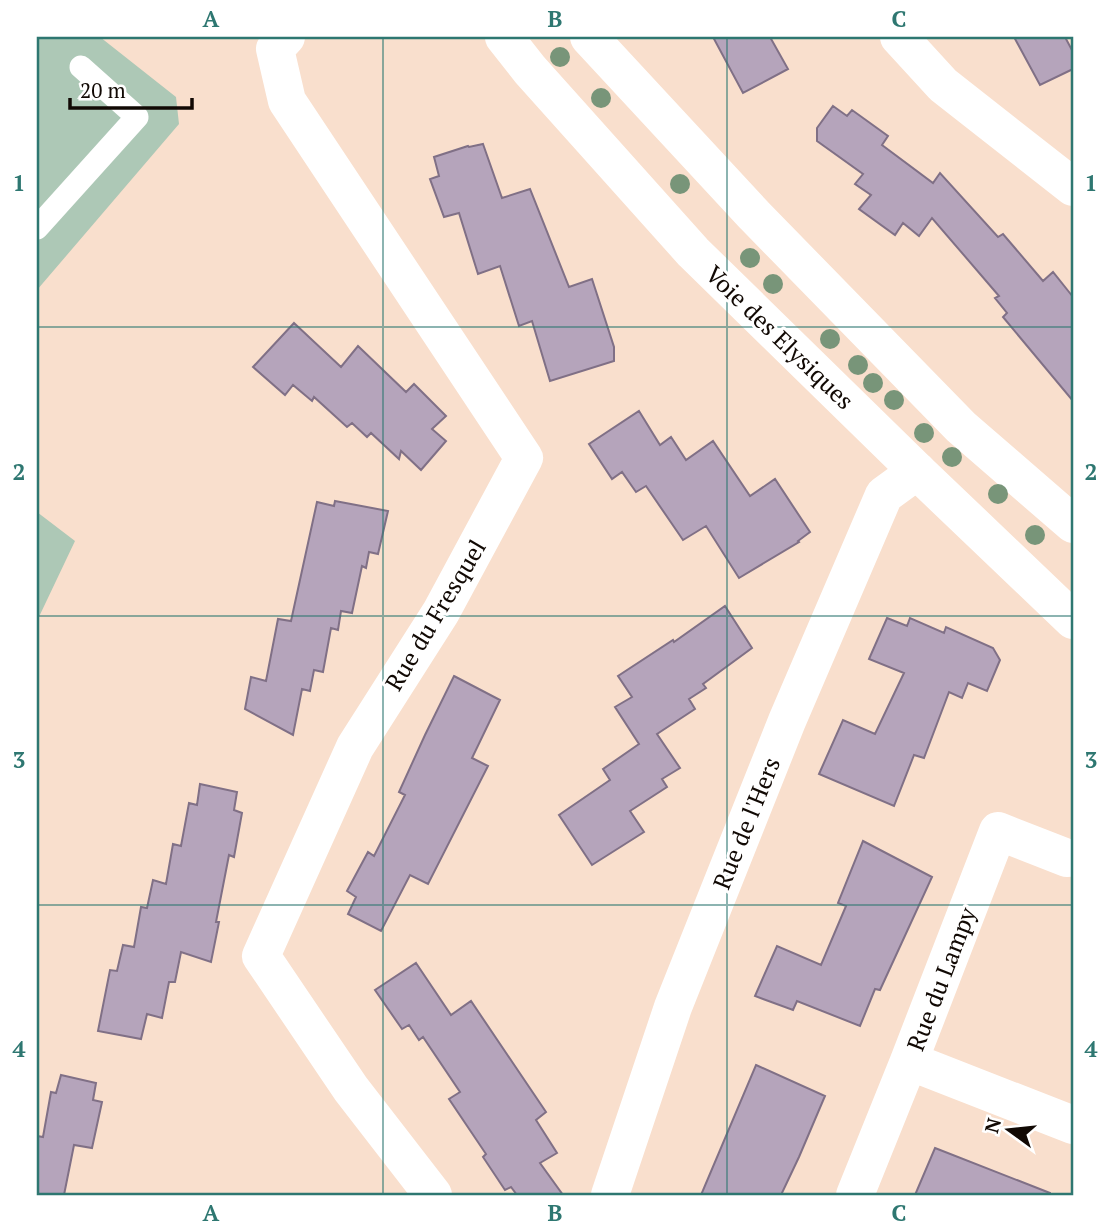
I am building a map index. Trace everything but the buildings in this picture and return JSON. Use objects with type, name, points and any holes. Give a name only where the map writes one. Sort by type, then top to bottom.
[{"type":"street","name":"Voie des Elysiques","points":[[504,37],[530,70],[693,252],[1073,620]]},
{"type":"street","points":[[589,37],[754,215],[961,427],[1073,524]]},
{"type":"street","points":[[899,37],[943,85],[1073,187]]},
{"type":"street","name":"Rue du Fresquel","points":[[272,41],[287,101],[524,458],[441,612],[355,747],[261,956],[351,1089],[433,1195]]},
{"type":"street","name":"Rue de l'Hers","points":[[610,1195],[673,1007],[787,720],[884,495],[917,471]]},
{"type":"street","name":"Rue du Lampy","points":[[855,1195],[998,831],[1067,858]]},
{"type":"street","points":[[909,1061],[1073,1125]]},
{"type":"lane","points":[[37,228],[137,117],[81,67]]},
{"type":"green space","points":[[37,37],[100,37],[176,97],[179,124],[37,290]]},
{"type":"green space","points":[[37,512],[75,541],[37,621]]}]
